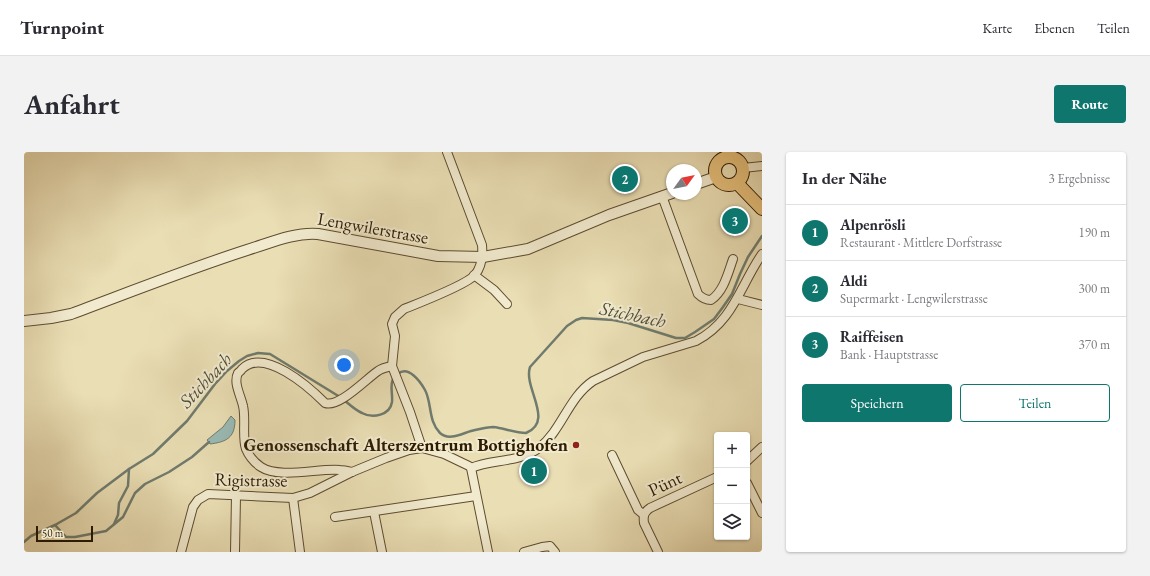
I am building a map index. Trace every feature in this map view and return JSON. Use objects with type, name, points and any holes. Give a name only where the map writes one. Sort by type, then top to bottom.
[{"type":"main road","points":[[720,155],[733,157],[743,168],[742,176],[737,183],[731,185],[724,184],[716,177],[715,167],[720,155]]},
{"type":"main road","points":[[737,183],[762,209]]},
{"type":"street","points":[[447,152],[482,245],[483,257],[474,276],[404,309],[393,320],[392,324],[395,336],[393,369],[422,448],[444,454],[471,468],[488,552]]},
{"type":"street","points":[[743,168],[762,166]]},
{"type":"street","points":[[702,182],[716,177]]},
{"type":"street","name":"Lengwilerstrasse","points":[[24,321],[71,314],[211,261],[286,237],[303,234],[318,234],[438,256],[483,257],[528,249],[609,215],[666,195]]},
{"type":"street","points":[[662,196],[700,297],[711,300],[717,295],[725,281],[733,259]]},
{"type":"street","points":[[471,468],[480,464],[508,460],[533,452],[550,437],[576,396],[587,384],[613,370],[643,357],[696,341],[704,337],[719,324],[738,299],[752,268],[762,254]]},
{"type":"street","points":[[474,276],[494,290],[507,304]]},
{"type":"street","points":[[738,299],[762,305]]},
{"type":"street","points":[[352,472],[339,470],[275,472],[262,468],[252,460],[246,448],[244,407],[236,383],[238,373],[245,366],[254,362],[274,366],[301,382],[325,403],[332,404],[378,370],[393,369]]},
{"type":"street","points":[[750,458],[762,447]]},
{"type":"street","name":"Rigistrasse","points":[[181,552],[191,512],[198,500],[208,494],[292,498],[310,492],[386,458],[409,450],[422,448]]},
{"type":"street","points":[[612,455],[638,510],[644,515]]},
{"type":"street","name":"Pünt","points":[[658,552],[644,523],[644,515],[650,508],[714,478]]},
{"type":"street","points":[[750,489],[761,511]]},
{"type":"street","points":[[235,552],[236,496]]},
{"type":"street","points":[[335,517],[476,496]]},
{"type":"street","points":[[292,498],[300,552]]},
{"type":"street","points":[[374,512],[382,552]]},
{"type":"street","points":[[524,552],[550,546],[555,552]]},
{"type":"water","points":[[231,416],[235,420],[235,426],[231,435],[221,442],[210,444],[207,440],[223,427]]},
{"type":"waterway","name":"Stichbach","points":[[398,374],[406,371],[420,382],[427,395],[432,418],[436,428],[444,436],[453,437],[475,430],[493,427],[526,433],[534,428],[538,421],[538,412],[530,384],[530,367],[567,326],[582,318],[613,320],[628,323],[676,338],[685,338],[714,319],[732,294],[748,257],[762,236]]},
{"type":"waterway","name":"Stichbach","points":[[24,542],[31,536],[76,513],[97,493],[129,469],[153,454],[187,421],[215,384],[227,371],[247,356],[258,353],[270,354],[340,397]]},
{"type":"waterway","name":"Stichbach","points":[[344,400],[366,415],[376,416],[385,413],[391,406],[391,386],[394,377]]},
{"type":"waterway","points":[[55,525],[66,537],[75,537],[106,531],[123,517],[135,493],[145,484],[169,472],[192,457],[209,442]]},
{"type":"waterway","points":[[114,524],[118,515],[119,503],[128,486],[129,469]]},
{"type":"place","name":"Aldi","points":[[625,179]]},
{"type":"place","name":"Raiffeisen","points":[[735,221]]},
{"type":"place","name":"Genossenschaft Alterszentrum Bottighofen","points":[[576,445]]},
{"type":"place","name":"Alpenrösli","points":[[534,471]]}]
